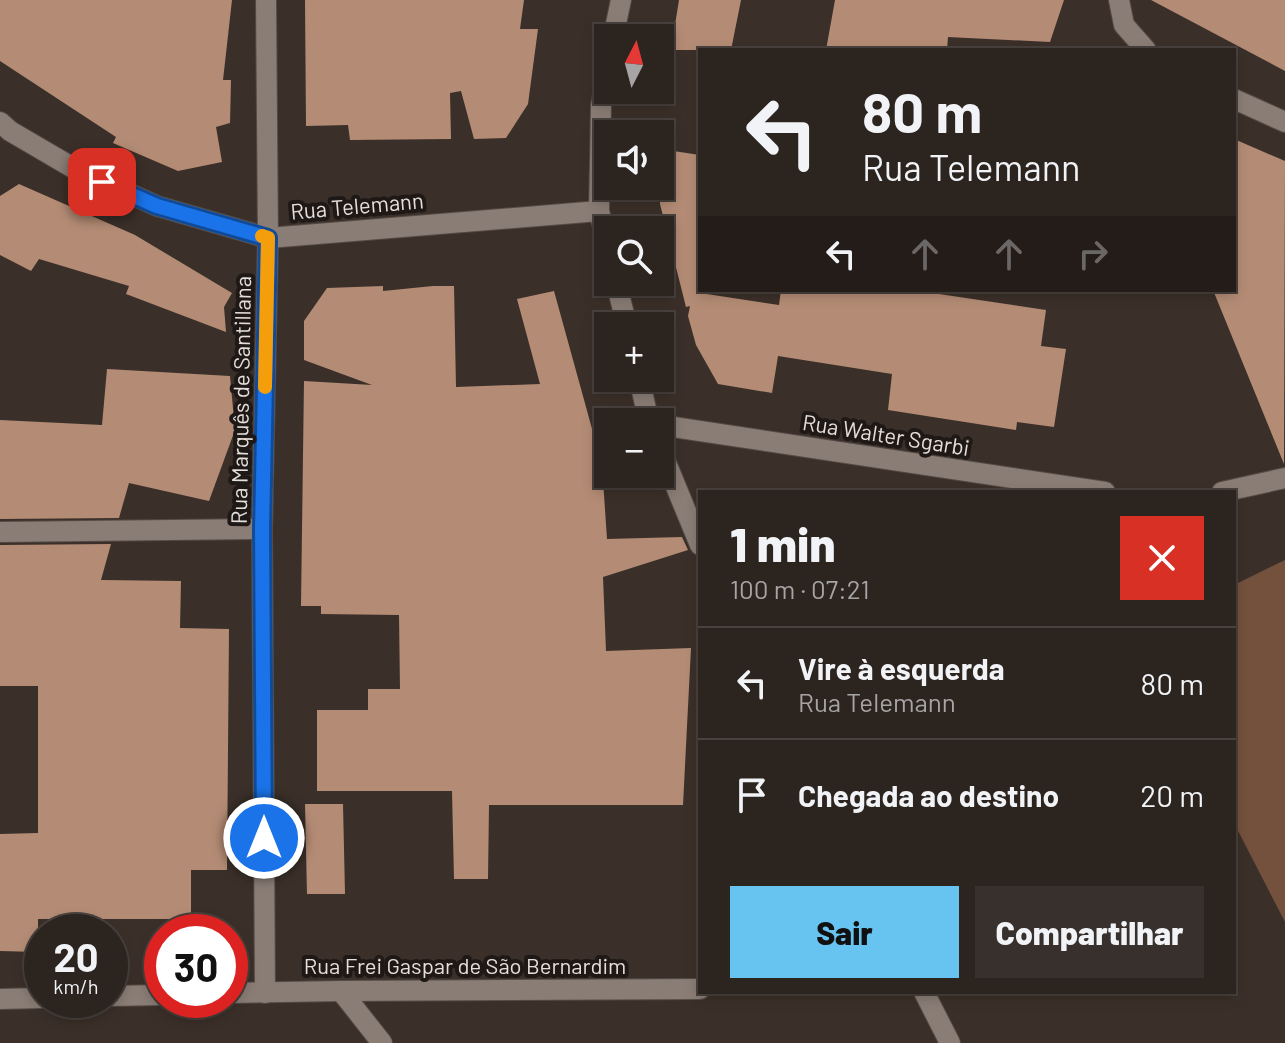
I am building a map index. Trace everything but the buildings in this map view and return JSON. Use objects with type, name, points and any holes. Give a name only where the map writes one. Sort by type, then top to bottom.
[{"type":"street","name":"Rua Marquês de Santillana","points":[[265,993],[262,529],[268,238],[266,0]]},
{"type":"street","points":[[616,24],[621,0]]},
{"type":"street","points":[[1119,0],[1124,25],[1144,48]]},
{"type":"street","points":[[1236,100],[1285,122]]},
{"type":"street","points":[[600,216],[601,104]]},
{"type":"street","name":"Rua Telemann","points":[[0,122],[75,169],[157,206],[268,238],[599,211]]},
{"type":"street","name":"Rua Walter Sgarbi","points":[[674,427],[1092,490]]},
{"type":"street","points":[[1231,490],[1285,478]]},
{"type":"street","points":[[674,482],[698,540]]},
{"type":"street","points":[[0,532],[262,529]]},
{"type":"street","name":"Rua Frei Gaspar de São Bernardim","points":[[248,993],[698,989]]},
{"type":"street","points":[[341,991],[382,1043]]},
{"type":"street","points":[[925,994],[950,1043]]},
{"type":"street","points":[[0,999],[24,998]]},
{"type":"shaded area","points":[[1285,560],[1285,922],[1236,827],[1236,584]]},
{"type":"slow traffic","points":[[262,236],[268,238],[265,387]]},
{"type":"route","points":[[102,182],[157,206],[268,238],[262,529],[264,838]]}]
